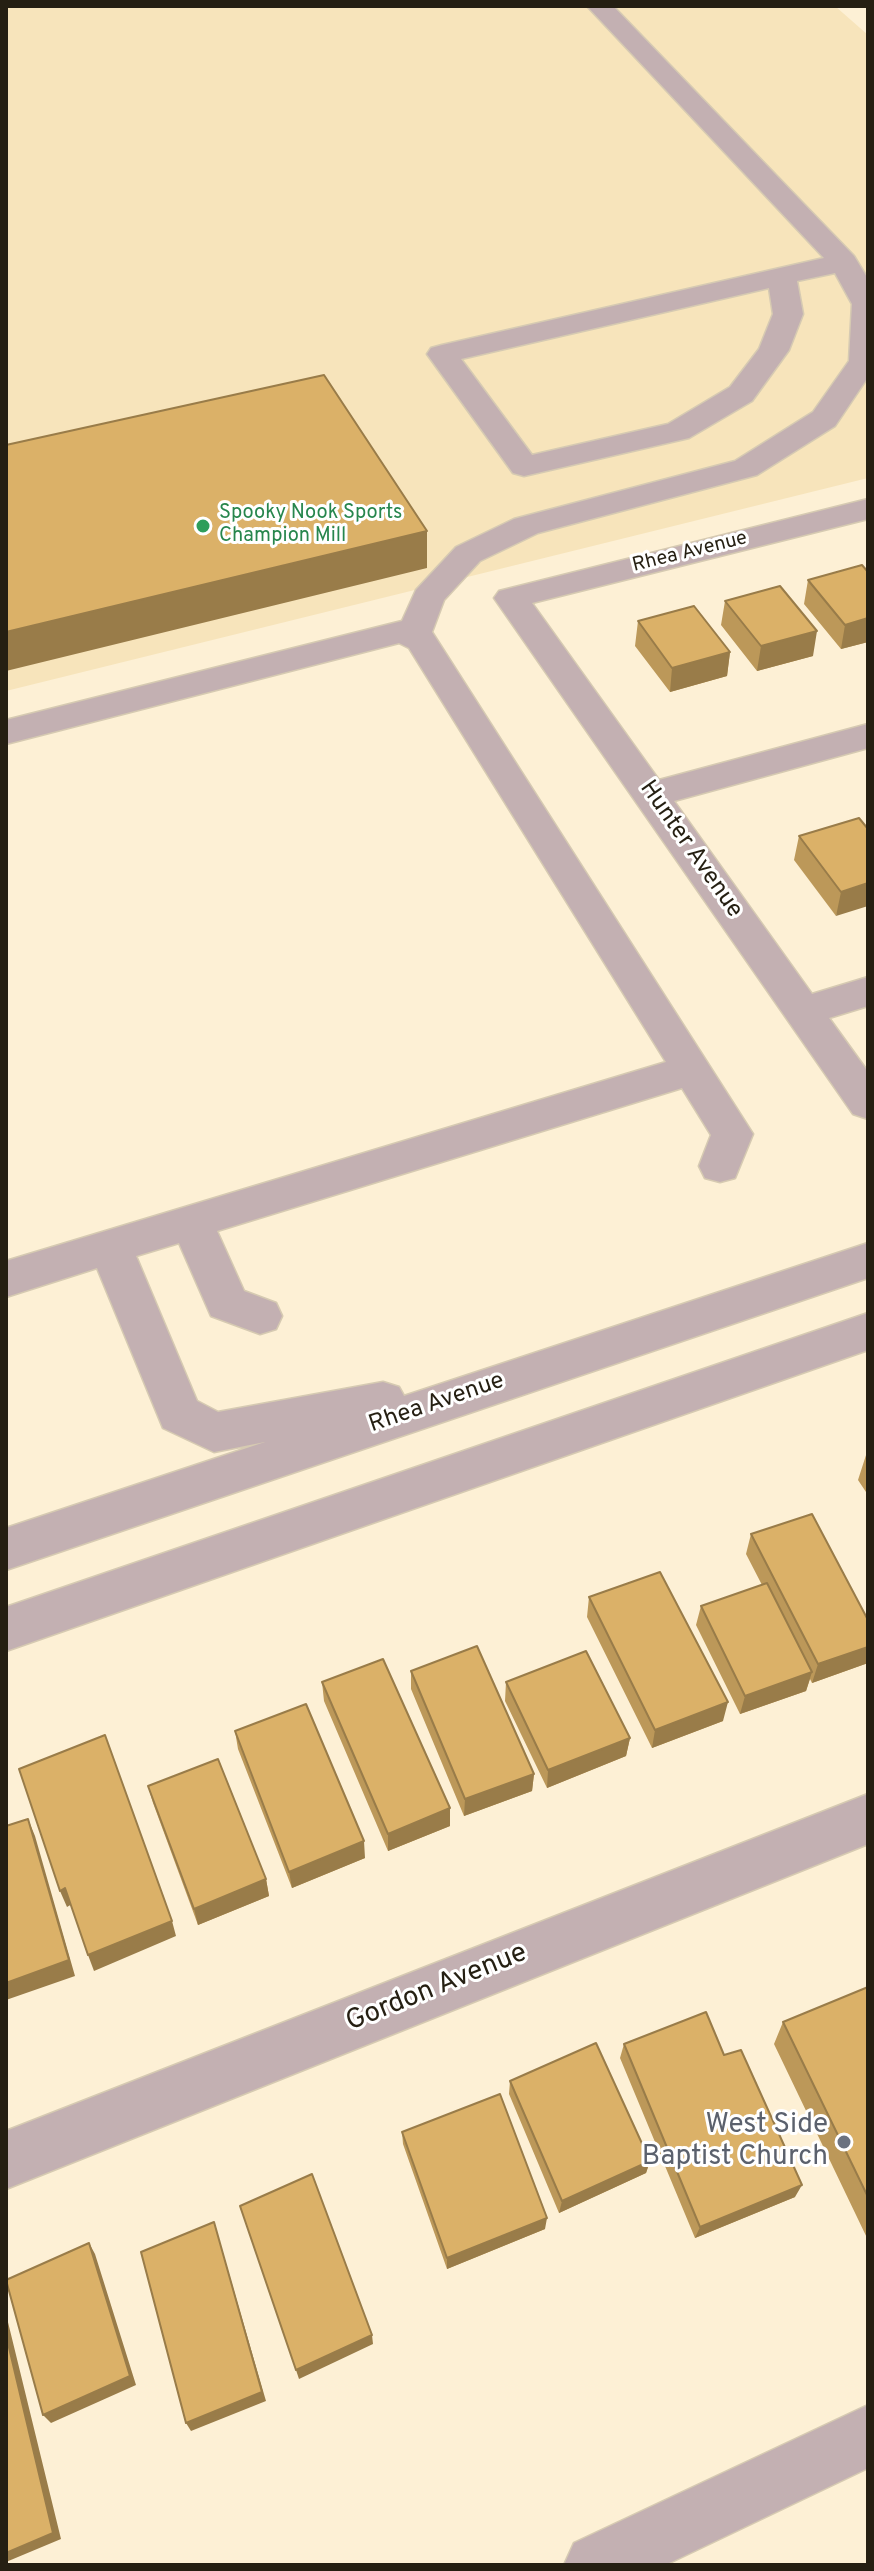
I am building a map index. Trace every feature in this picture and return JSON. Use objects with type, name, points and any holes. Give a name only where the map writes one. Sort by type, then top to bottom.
[{"type":"street","points":[[413,637],[428,597],[468,554],[526,526],[746,468],[824,419],[864,361],[867,304],[844,262],[599,6]]},
{"type":"street","points":[[782,276],[788,314],[774,350],[741,394],[678,431],[539,463],[524,466],[442,354],[767,280],[782,276],[844,262]]},
{"type":"street","name":"Rhea Avenue","points":[[511,598],[868,509]]},
{"type":"street","name":"Hunter Avenue","points":[[511,598],[868,1103]]},
{"type":"street","points":[[6,732],[402,632],[422,640],[732,1134],[720,1166]]},
{"type":"street","points":[[651,795],[868,736]]},
{"type":"street","points":[[804,1011],[868,991]]},
{"type":"street","points":[[6,1279],[692,1069]]},
{"type":"street","points":[[192,1223],[227,1303],[260,1316]]},
{"type":"street","points":[[111,1248],[179,1414],[214,1432],[334,1408],[492,1386]]},
{"type":"street","name":"Rhea Avenue","points":[[6,1549],[868,1260]]},
{"type":"street","points":[[6,1629],[868,1331]]},
{"type":"street","name":"Gordon Avenue","points":[[6,2160],[868,1819]]},
{"type":"street","points":[[596,2565],[868,2436]]},
{"type":"shaded area","points":[[6,6],[835,6],[868,35],[868,478],[6,691]]},
{"type":"building","name":"Spooky Nook Sports Champion Mill","points":[[324,375],[427,531],[6,632],[6,445]]},
{"type":"building","points":[[862,565],[868,572],[868,618],[845,625],[808,580]]},
{"type":"building","points":[[780,586],[817,631],[761,646],[725,601]]},
{"type":"building","points":[[694,606],[730,652],[672,668],[638,621]]},
{"type":"building","points":[[859,818],[868,829],[868,883],[841,892],[799,836]]},
{"type":"building","points":[[812,1514],[868,1620],[868,1647],[818,1664],[751,1534]]},
{"type":"building","points":[[660,1572],[728,1702],[655,1730],[589,1597]]},
{"type":"building","points":[[767,1583],[812,1672],[745,1696],[701,1606]]},
{"type":"building","points":[[477,1646],[534,1774],[465,1799],[411,1671]]},
{"type":"building","points":[[586,1651],[630,1738],[548,1770],[506,1682]]},
{"type":"building","points":[[383,1659],[450,1808],[388,1834],[322,1682]]},
{"type":"building","points":[[306,1704],[364,1841],[289,1872],[235,1731]]},
{"type":"building","points":[[105,1735],[172,1921],[88,1955],[65,1888],[60,1891],[19,1769]]},
{"type":"building","points":[[218,1759],[266,1879],[194,1909],[148,1786]]},
{"type":"building","points":[[28,1819],[69,1960],[6,1983],[6,1826]]},
{"type":"building","name":"West Side Baptist Church","points":[[868,1987],[868,2197],[783,2022]]},
{"type":"building","points":[[706,2012],[724,2055],[741,2050],[802,2185],[700,2227],[624,2044]]},
{"type":"building","points":[[596,2043],[650,2161],[562,2201],[510,2081]]},
{"type":"building","points":[[500,2094],[547,2218],[447,2258],[402,2132]]},
{"type":"building","points":[[312,2174],[372,2335],[296,2370],[240,2206]]},
{"type":"building","points":[[214,2222],[262,2392],[186,2423],[141,2252]]},
{"type":"building","points":[[89,2243],[130,2376],[43,2415],[6,2280]]},
{"type":"building","points":[[6,2335],[53,2533],[6,2553]]},
{"type":"place","name":"Spooky Nook Sports Champion Mill","points":[[203,526]]},
{"type":"place","name":"West Side Baptist Church","points":[[844,2142]]}]
